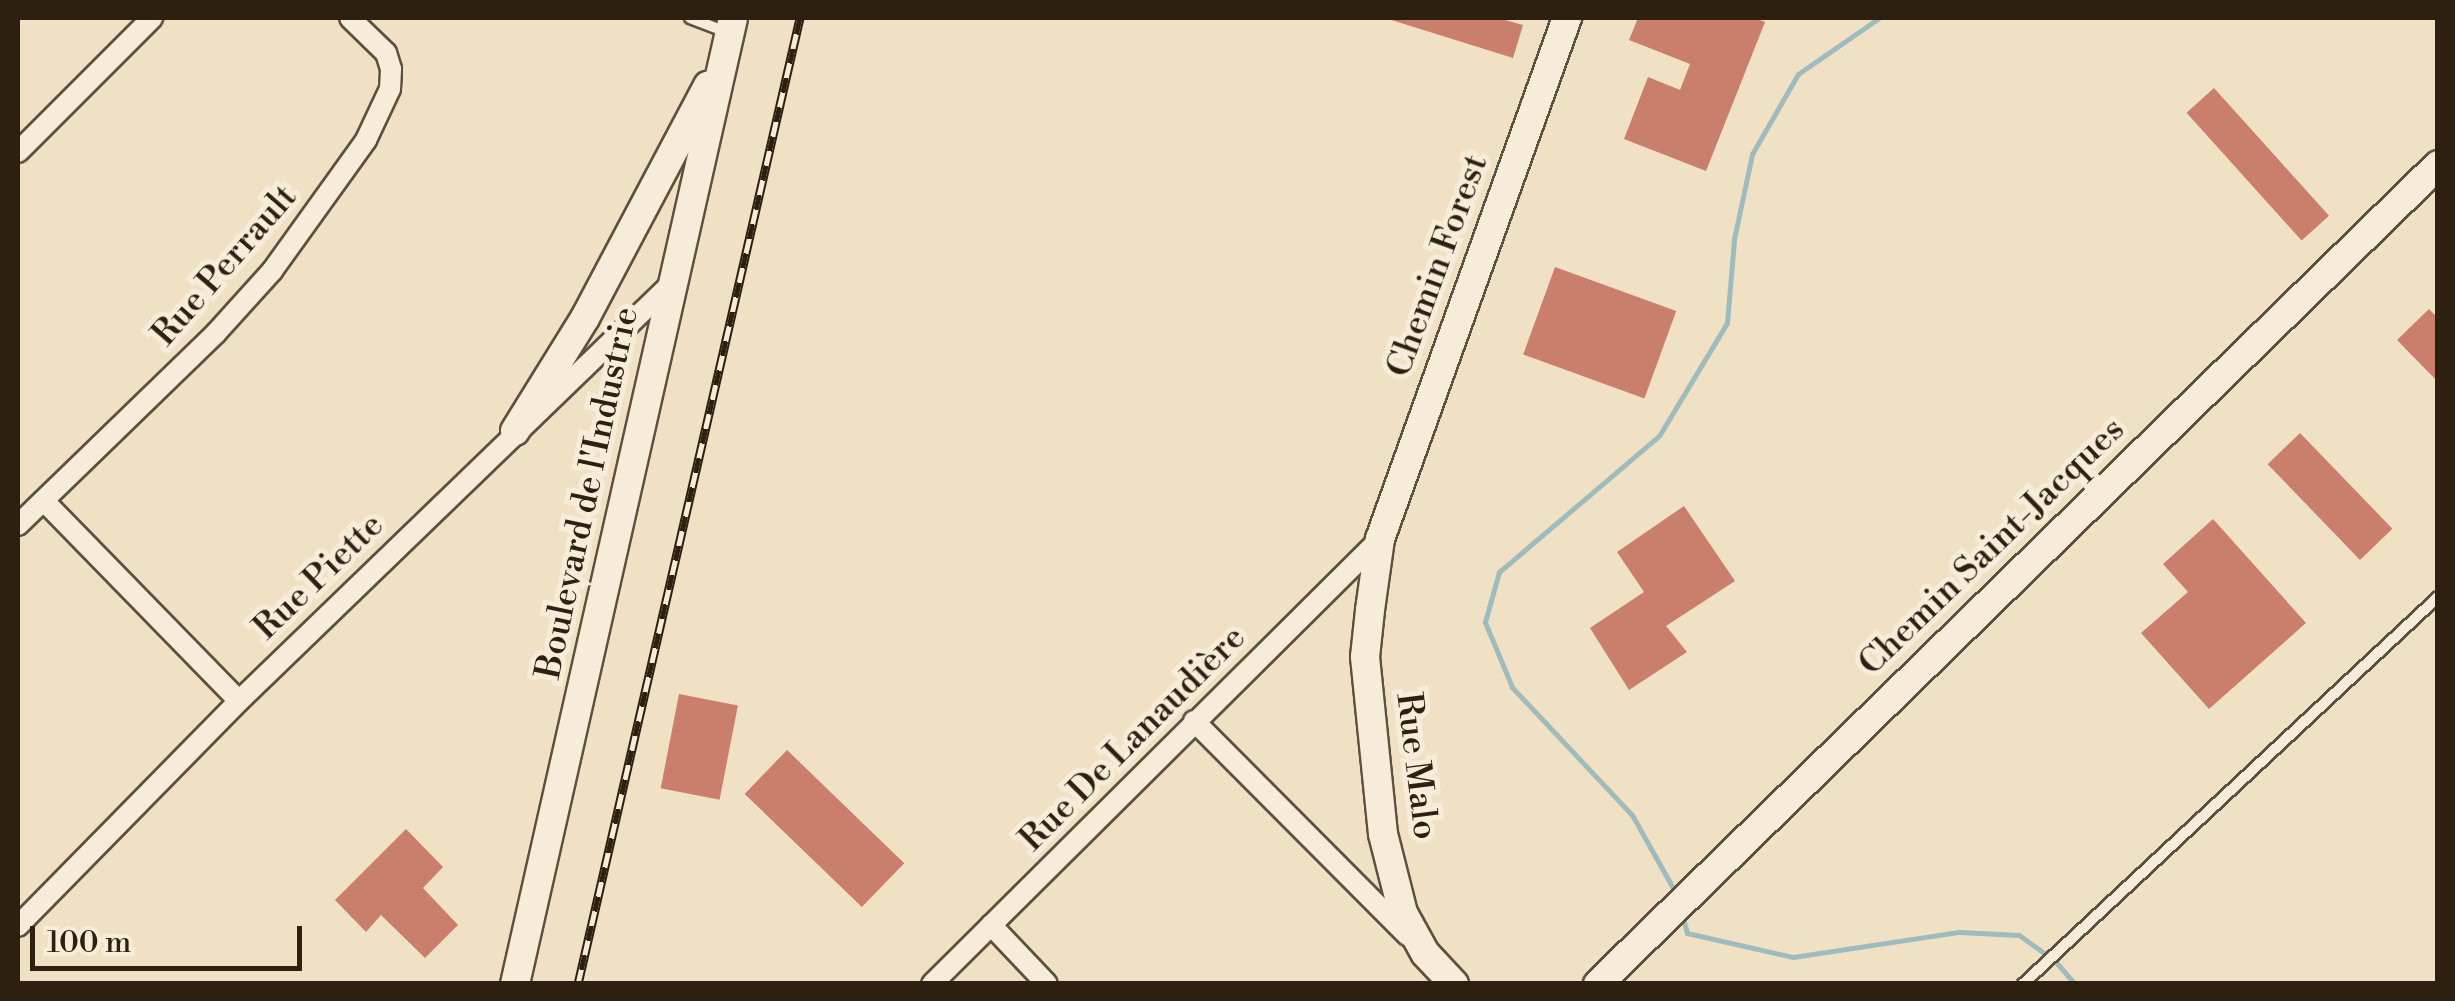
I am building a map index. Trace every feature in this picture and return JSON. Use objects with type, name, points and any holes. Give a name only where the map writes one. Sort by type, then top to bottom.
[{"type":"street","points":[[18,152],[152,18]]},
{"type":"street","name":"Rue Perrault","points":[[18,525],[239,308],[312,218],[366,140],[390,89],[391,69],[386,53],[350,18]]},
{"type":"street","name":"Chemin Forest","points":[[1380,540],[1567,18]]},
{"type":"street","points":[[515,431],[585,318],[729,37]]},
{"type":"street","name":"Boulevard de l'Industrie","points":[[515,984],[729,37]]},
{"type":"street","name":"Chemin Saint-Jacques","points":[[1598,984],[2438,164]]},
{"type":"street","name":"Rue Piette","points":[[18,926],[239,701],[672,282]]},
{"type":"street","points":[[44,500],[239,701]]},
{"type":"street","name":"Rue De Lanaudière","points":[[932,984],[1380,540]]},
{"type":"street","name":"Rue Malo","points":[[1380,540],[1365,656],[1383,834],[1399,898],[1425,954],[1454,984]]},
{"type":"street","points":[[1194,721],[1425,954]]},
{"type":"street","points":[[992,925],[1047,984]]},
{"type":"lane","points":[[690,18],[729,37]]},
{"type":"lane","points":[[2028,980],[2438,596]]},
{"type":"building","points":[[1385,18],[1498,18],[1523,25],[1513,58]]},
{"type":"building","points":[[1638,18],[1754,18],[1765,22],[1706,171],[1624,139],[1648,77],[1680,90],[1690,64],[1629,40]]},
{"type":"building","points":[[2214,88],[2329,216],[2302,241],[2187,113]]},
{"type":"building","points":[[1555,267],[1676,311],[1644,399],[1523,354]]},
{"type":"building","points":[[2429,309],[2438,318],[2438,382],[2397,340]]},
{"type":"building","points":[[2300,433],[2392,529],[2360,560],[2268,464]]},
{"type":"building","points":[[1684,506],[1735,581],[1666,626],[1687,652],[1629,690],[1590,628],[1644,592],[1617,552]]},
{"type":"building","points":[[2213,519],[2306,623],[2209,709],[2141,633],[2188,592],[2163,564]]},
{"type":"building","points":[[679,694],[738,705],[720,800],[661,788]]},
{"type":"building","points":[[787,750],[904,863],[862,907],[745,794]]},
{"type":"building","points":[[406,829],[443,867],[423,888],[458,925],[425,958],[381,915],[366,932],[335,900]]},
{"type":"waterway","points":[[1673,888],[1632,815],[1512,687],[1485,622],[1499,572],[1659,436],[1727,323],[1734,239],[1752,154],[1798,74],[1879,18]]},
{"type":"waterway","points":[[1684,922],[1687,933],[1793,957],[1959,932],[2019,935],[2055,961],[2075,984]]},
{"type":"railway","points":[[578,984],[800,18]]}]
